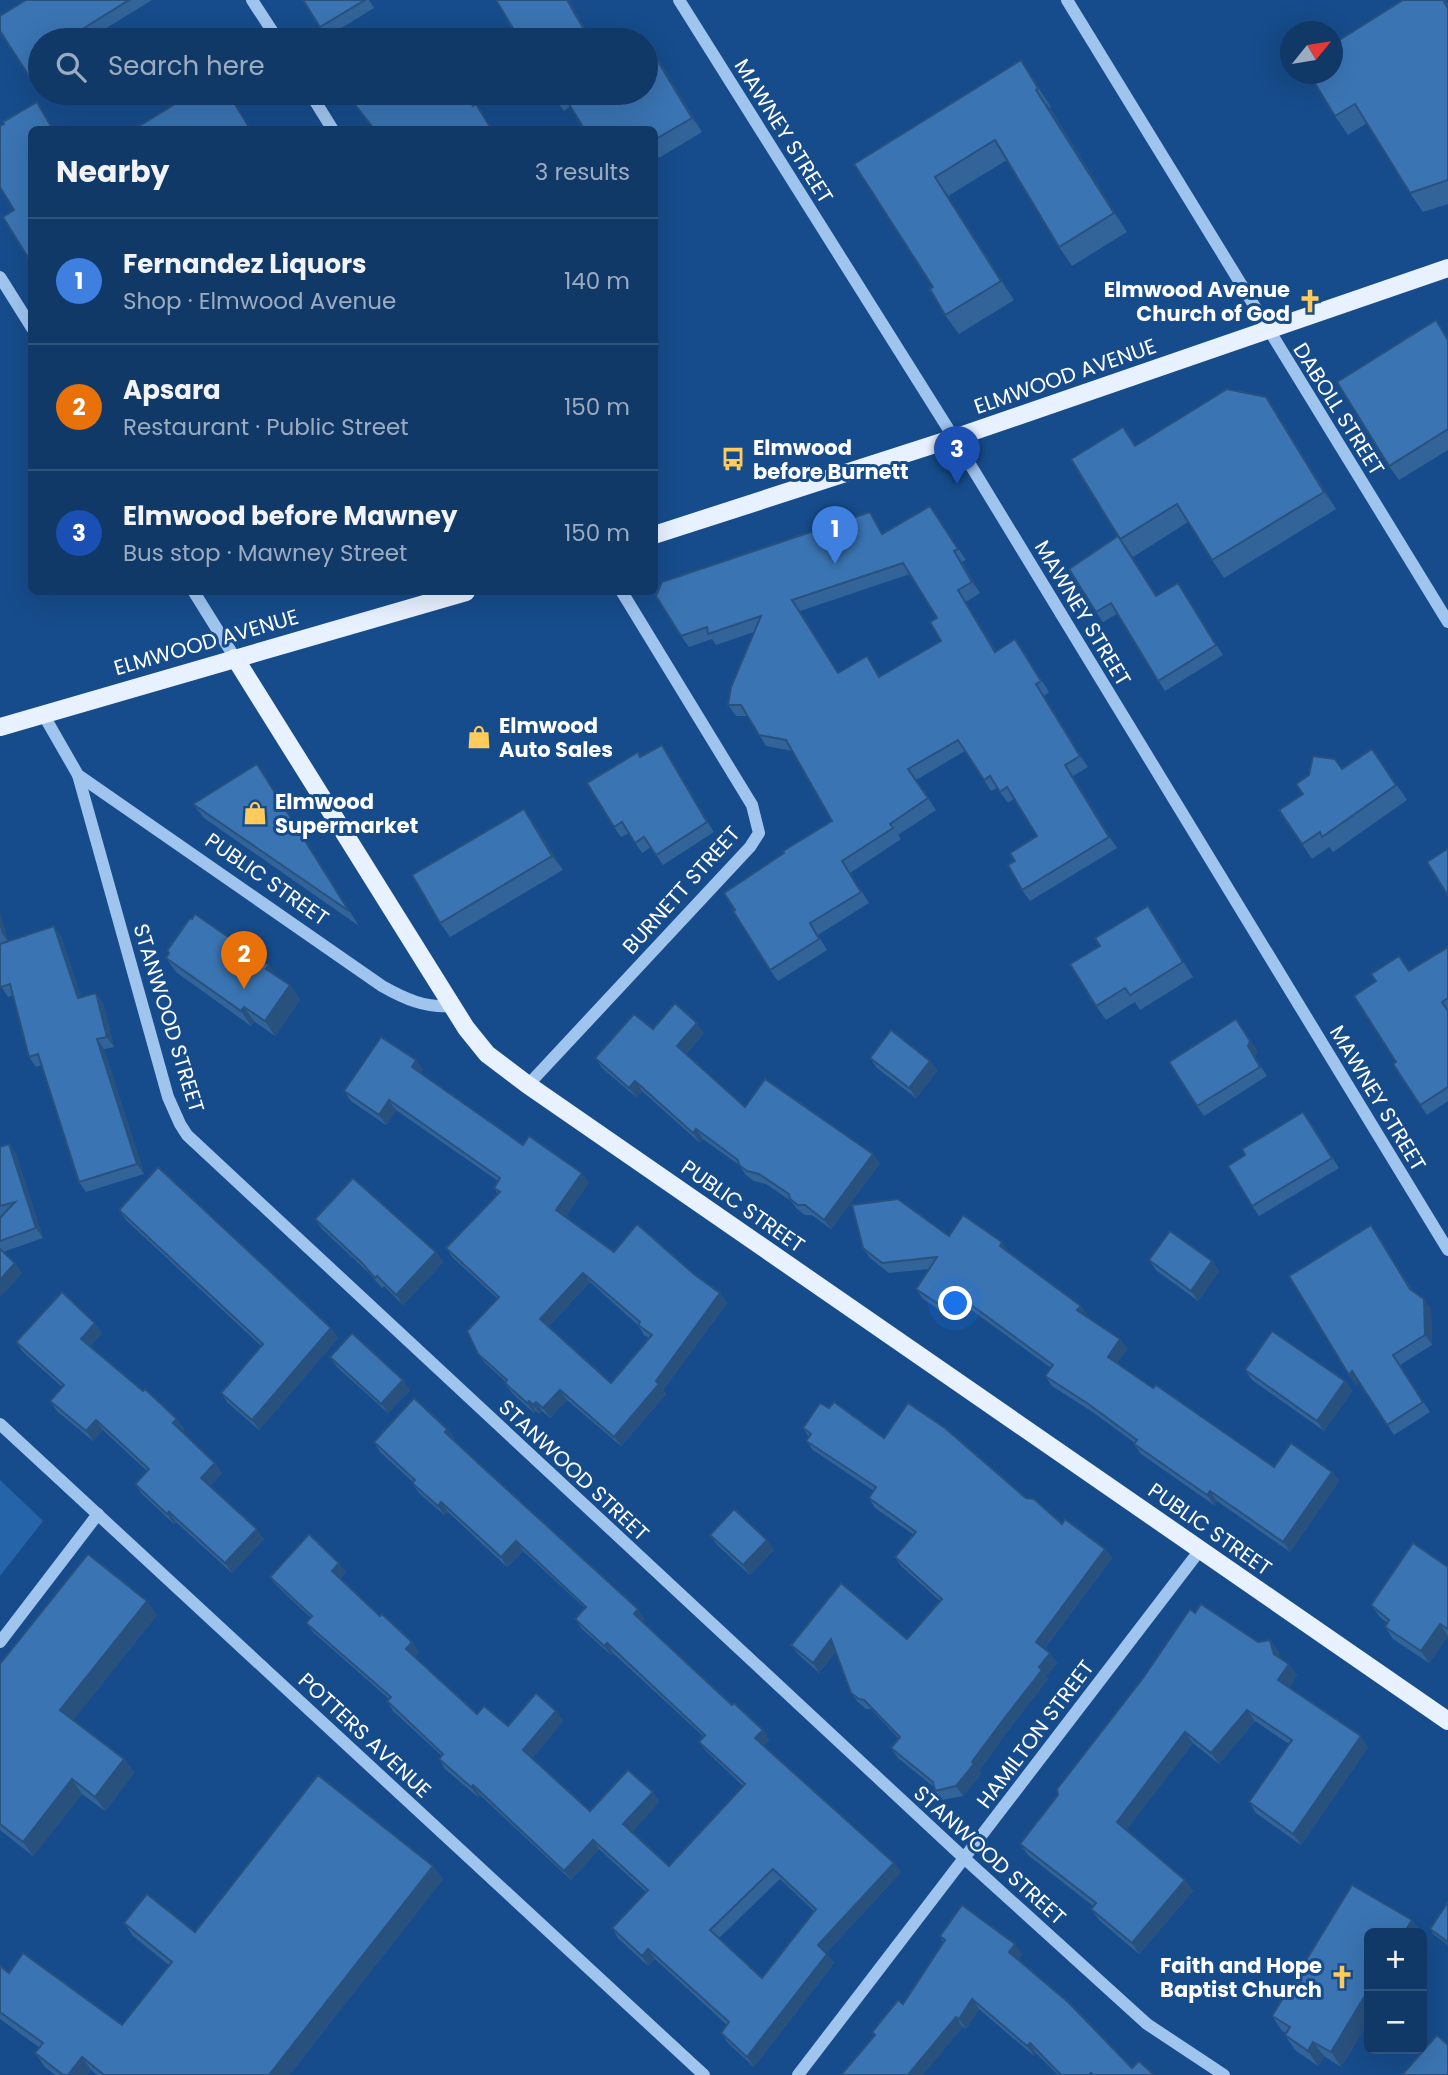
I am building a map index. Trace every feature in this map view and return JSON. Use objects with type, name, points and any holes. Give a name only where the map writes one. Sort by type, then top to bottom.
[{"type":"main road","name":"ELMWOOD AVENUE","points":[[658,535],[954,438],[1448,268]]},
{"type":"main road","name":"ELMWOOD AVENUE","points":[[0,727],[455,595]]},
{"type":"main road","points":[[235,657],[452,1006]]},
{"type":"main road","name":"PUBLIC STREET","points":[[452,1006],[472,1038],[487,1054],[528,1085],[1448,1721]]},
{"type":"street","points":[[252,0],[270,28]]},
{"type":"street","name":"MAWNEY STREET","points":[[680,0],[954,438],[1448,1250]]},
{"type":"street","name":"DABOLL STREET","points":[[1067,0],[1448,622]]},
{"type":"street","points":[[317,105],[331,126]]},
{"type":"street","points":[[0,277],[28,322]]},
{"type":"street","points":[[196,595],[235,657]]},
{"type":"street","name":"BURNETT STREET","points":[[528,1085],[750,847],[759,833],[752,805],[624,595]]},
{"type":"street","name":"PUBLIC STREET","points":[[43,714],[78,775],[382,986],[419,1003],[435,1007],[452,1006]]},
{"type":"street","name":"STANWOOD STREET","points":[[78,775],[169,1097],[187,1135],[964,1858],[1147,2024],[1224,2075]]},
{"type":"street","name":"POTTERS AVENUE","points":[[0,1424],[704,2075]]},
{"type":"street","points":[[0,1642],[98,1514]]},
{"type":"street","name":"HAMILTON STREET","points":[[798,2075],[1200,1550]]},
{"type":"shaded area","points":[[0,1480],[43,1521],[0,1576]]},
{"type":"building","points":[[26,0],[129,0],[84,28],[28,28],[28,74],[0,31],[0,16]]},
{"type":"building","points":[[303,0],[365,0],[320,27]]},
{"type":"building","points":[[496,0],[567,0],[583,28],[513,28]]},
{"type":"building","points":[[1403,0],[1443,0],[1448,8],[1448,180],[1410,193],[1355,104],[1335,116],[1315,84],[1343,84],[1343,38]]},
{"type":"building","points":[[1021,60],[1038,88],[1036,90],[1114,213],[1059,247],[995,140],[935,177],[1001,281],[945,315],[930,289],[933,287],[854,164]]},
{"type":"building","points":[[658,62],[692,118],[658,138],[658,126],[583,126],[569,105],[658,105]]},
{"type":"building","points":[[32,105],[39,105],[51,126],[28,126],[28,258],[3,217],[14,210],[0,187],[0,126]]},
{"type":"building","points":[[173,105],[235,105],[248,126],[139,126]]},
{"type":"building","points":[[355,105],[477,105],[490,126],[372,126]]},
{"type":"building","points":[[1436,320],[1448,340],[1448,429],[1389,466],[1337,382]]},
{"type":"building","points":[[1227,389],[1266,397],[1324,492],[1212,560],[1177,504],[1120,539],[1071,459],[1123,427],[1135,446]]},
{"type":"building","points":[[930,506],[958,549],[954,551],[972,582],[958,590],[995,652],[1015,639],[1041,681],[1036,684],[1080,756],[1065,765],[1109,837],[1022,890],[1008,865],[1015,861],[1010,853],[1037,836],[1007,787],[1000,792],[990,776],[984,780],[958,740],[908,769],[928,798],[890,824],[893,828],[842,861],[861,892],[810,923],[819,939],[770,970],[724,893],[784,853],[783,851],[832,821],[786,740],[759,735],[741,705],[728,705],[731,687],[761,616],[708,634],[707,627],[681,636],[656,596],[662,582],[870,512],[882,534]],"holes":[[[903,563],[937,618],[930,622],[941,641],[879,677],[867,656],[838,673],[792,600]]]},
{"type":"building","points":[[1118,536],[1156,596],[1178,583],[1216,645],[1158,681],[1111,603],[1096,612],[1069,569]]},
{"type":"building","points":[[662,745],[707,822],[656,855],[644,837],[635,843],[622,822],[614,827],[587,783],[638,752],[640,757]]},
{"type":"building","points":[[1372,749],[1396,785],[1322,837],[1320,832],[1302,844],[1279,810],[1303,794],[1296,784],[1309,775],[1313,756],[1335,759],[1342,769]]},
{"type":"building","points":[[257,764],[349,911],[193,804]]},
{"type":"building","points":[[524,809],[552,856],[440,923],[412,875]]},
{"type":"building","points":[[1448,850],[1448,896],[1427,862]]},
{"type":"building","points":[[1148,906],[1183,962],[1130,995],[1125,988],[1096,1006],[1070,964],[1100,946],[1095,938]]},
{"type":"building","points":[[195,914],[269,965],[266,969],[290,985],[265,1021],[244,1007],[241,1011],[166,958],[169,953],[167,951]]},
{"type":"building","points":[[54,926],[78,998],[96,993],[107,1037],[97,1039],[137,1164],[79,1182],[38,1054],[29,1057],[10,984],[0,985],[0,944]]},
{"type":"building","points":[[1448,947],[1448,998],[1442,1002],[1448,1011],[1448,1087],[1420,1105],[1354,996],[1376,981],[1371,974],[1399,956],[1409,971]]},
{"type":"building","points":[[675,1003],[697,1023],[677,1046],[745,1107],[765,1079],[873,1154],[824,1220],[805,1205],[798,1205],[790,1199],[789,1194],[759,1174],[747,1171],[739,1165],[738,1160],[696,1129],[693,1133],[635,1081],[629,1088],[595,1058],[634,1014],[653,1029]]},
{"type":"building","points":[[1236,1019],[1250,1041],[1248,1046],[1260,1067],[1197,1106],[1169,1062]]},
{"type":"building","points":[[891,1030],[930,1061],[909,1088],[870,1058]]},
{"type":"building","points":[[381,1037],[416,1060],[412,1067],[523,1145],[529,1136],[582,1173],[556,1210],[614,1252],[637,1224],[695,1275],[720,1293],[656,1381],[659,1384],[614,1437],[560,1390],[543,1408],[536,1402],[533,1405],[529,1401],[527,1403],[505,1383],[507,1380],[478,1354],[467,1331],[499,1297],[446,1248],[500,1192],[494,1188],[500,1178],[389,1100],[379,1115],[344,1091]],"holes":[[[583,1273],[640,1322],[638,1325],[652,1335],[611,1383],[540,1319]]]},
{"type":"building","points":[[1303,1112],[1332,1158],[1252,1206],[1228,1166],[1245,1155],[1242,1149]]},
{"type":"building","points":[[9,1144],[36,1228],[0,1241],[0,1218],[15,1202],[0,1206],[0,1147]]},
{"type":"building","points":[[158,1167],[331,1328],[252,1420],[221,1393],[263,1344],[119,1210]]},
{"type":"building","points":[[353,1178],[436,1252],[396,1295],[315,1219]]},
{"type":"building","points":[[898,1199],[949,1236],[963,1215],[1002,1242],[1000,1246],[1081,1306],[1077,1310],[1120,1339],[1108,1357],[1153,1388],[1156,1385],[1274,1467],[1291,1443],[1332,1472],[1283,1542],[1210,1491],[1207,1495],[1134,1444],[1137,1440],[1045,1376],[1053,1365],[963,1299],[960,1304],[952,1299],[949,1302],[944,1299],[940,1305],[916,1289],[937,1257],[882,1263],[863,1248],[852,1205]]},
{"type":"building","points":[[1371,1225],[1410,1289],[1424,1299],[1425,1335],[1393,1355],[1423,1402],[1387,1425],[1352,1371],[1349,1375],[1289,1276]]},
{"type":"building","points":[[1170,1231],[1212,1261],[1191,1291],[1149,1260]]},
{"type":"building","points":[[0,1249],[15,1263],[0,1280]]},
{"type":"building","points":[[62,1292],[95,1323],[81,1339],[143,1391],[145,1389],[177,1419],[173,1423],[215,1463],[201,1478],[257,1529],[225,1563],[135,1484],[149,1469],[96,1420],[86,1431],[50,1401],[64,1385],[16,1342]]},
{"type":"building","points":[[1272,1331],[1345,1381],[1317,1421],[1245,1370]]},
{"type":"building","points":[[352,1333],[403,1380],[381,1404],[330,1357]]},
{"type":"building","points":[[414,1398],[447,1429],[445,1432],[638,1609],[634,1614],[732,1705],[734,1703],[763,1730],[755,1738],[894,1863],[818,1945],[827,1954],[747,2057],[721,2033],[729,2022],[648,1949],[642,1956],[612,1928],[648,1890],[593,1840],[564,1871],[473,1785],[471,1787],[439,1759],[443,1754],[387,1701],[391,1697],[306,1623],[312,1616],[270,1577],[309,1534],[339,1563],[332,1571],[412,1642],[406,1649],[477,1714],[484,1706],[508,1726],[536,1693],[556,1711],[523,1750],[590,1811],[628,1770],[653,1792],[623,1824],[669,1866],[745,1784],[699,1742],[705,1735],[607,1643],[604,1646],[575,1619],[586,1607],[516,1541],[501,1557],[441,1502],[438,1506],[412,1483],[415,1480],[374,1442]],"holes":[[[773,1869],[816,1909],[762,1978],[710,1930]]]},
{"type":"building","points":[[834,1402],[884,1438],[908,1403],[945,1428],[1026,1498],[1034,1499],[1062,1524],[1065,1519],[1105,1549],[1036,1642],[1050,1653],[1039,1667],[1042,1670],[956,1786],[935,1791],[933,1782],[891,1748],[900,1737],[864,1700],[851,1693],[831,1639],[813,1663],[791,1645],[841,1583],[907,1639],[942,1599],[895,1557],[916,1532],[869,1498],[876,1487],[806,1441],[811,1434],[803,1428],[820,1403],[829,1408]]},
{"type":"building","points":[[734,1509],[767,1540],[743,1565],[710,1535]]},
{"type":"building","points":[[1413,1543],[1448,1567],[1448,1629],[1440,1624],[1421,1651],[1385,1627],[1389,1620],[1371,1605]]},
{"type":"building","points":[[88,1554],[147,1601],[60,1710],[124,1759],[95,1797],[72,1779],[23,1842],[0,1824],[0,1664]]},
{"type":"building","points":[[1201,1604],[1258,1642],[1270,1640],[1274,1654],[1289,1664],[1278,1680],[1361,1736],[1293,1834],[1249,1802],[1292,1740],[1247,1710],[1211,1753],[1185,1732],[1117,1822],[1185,1880],[1132,1943],[1091,1909],[1096,1903],[1020,1844],[1058,1795],[1057,1789],[1143,1678],[1190,1609],[1195,1613]]},
{"type":"building","points":[[318,1775],[433,1866],[269,2075],[104,2075],[82,2057],[68,2075],[63,2075],[35,2053],[43,2043],[0,2012],[0,1966],[9,1973],[23,1953],[122,2025],[172,1962],[124,1923],[147,1894],[195,1932]]},
{"type":"building","name":"Faith and Hope Baptist Church","points":[[1352,1885],[1412,1920],[1407,1928],[1364,1928],[1364,1997],[1331,2052],[1313,2042],[1308,2051],[1285,2035],[1290,2027],[1272,2016]]},
{"type":"building","points":[[1448,1902],[1448,1942],[1430,1929]]},
{"type":"building","points":[[962,1905],[1015,1944],[1009,1952],[1068,2002],[1132,2068],[1139,2061],[1154,2075],[1061,2075],[1030,2043],[1027,2046],[972,1999],[959,2019],[956,2017],[908,2075],[841,2075],[875,2035],[872,2032],[898,2000],[903,2004],[945,1940],[940,1936]]},
{"type":"building","points":[[1437,2035],[1448,2045],[1448,2075],[1402,2075],[1420,2054],[1427,2054],[1427,2046]]},
{"type":"place","name":"Elmwood Avenue Church of God","points":[[1310,301]]},
{"type":"place","name":"Elmwood before Burnett","points":[[733,459]]},
{"type":"place","name":"Elmwood before Mawney","points":[[957,484]]},
{"type":"place","name":"Fernandez Liquors","points":[[835,564]]},
{"type":"place","name":"Elmwood Auto Sales","points":[[479,737]]},
{"type":"place","name":"Elmwood Supermarket","points":[[255,813]]},
{"type":"place","name":"Apsara","points":[[244,989]]},
{"type":"place","name":"Faith and Hope Baptist Church","points":[[1342,1977]]}]
